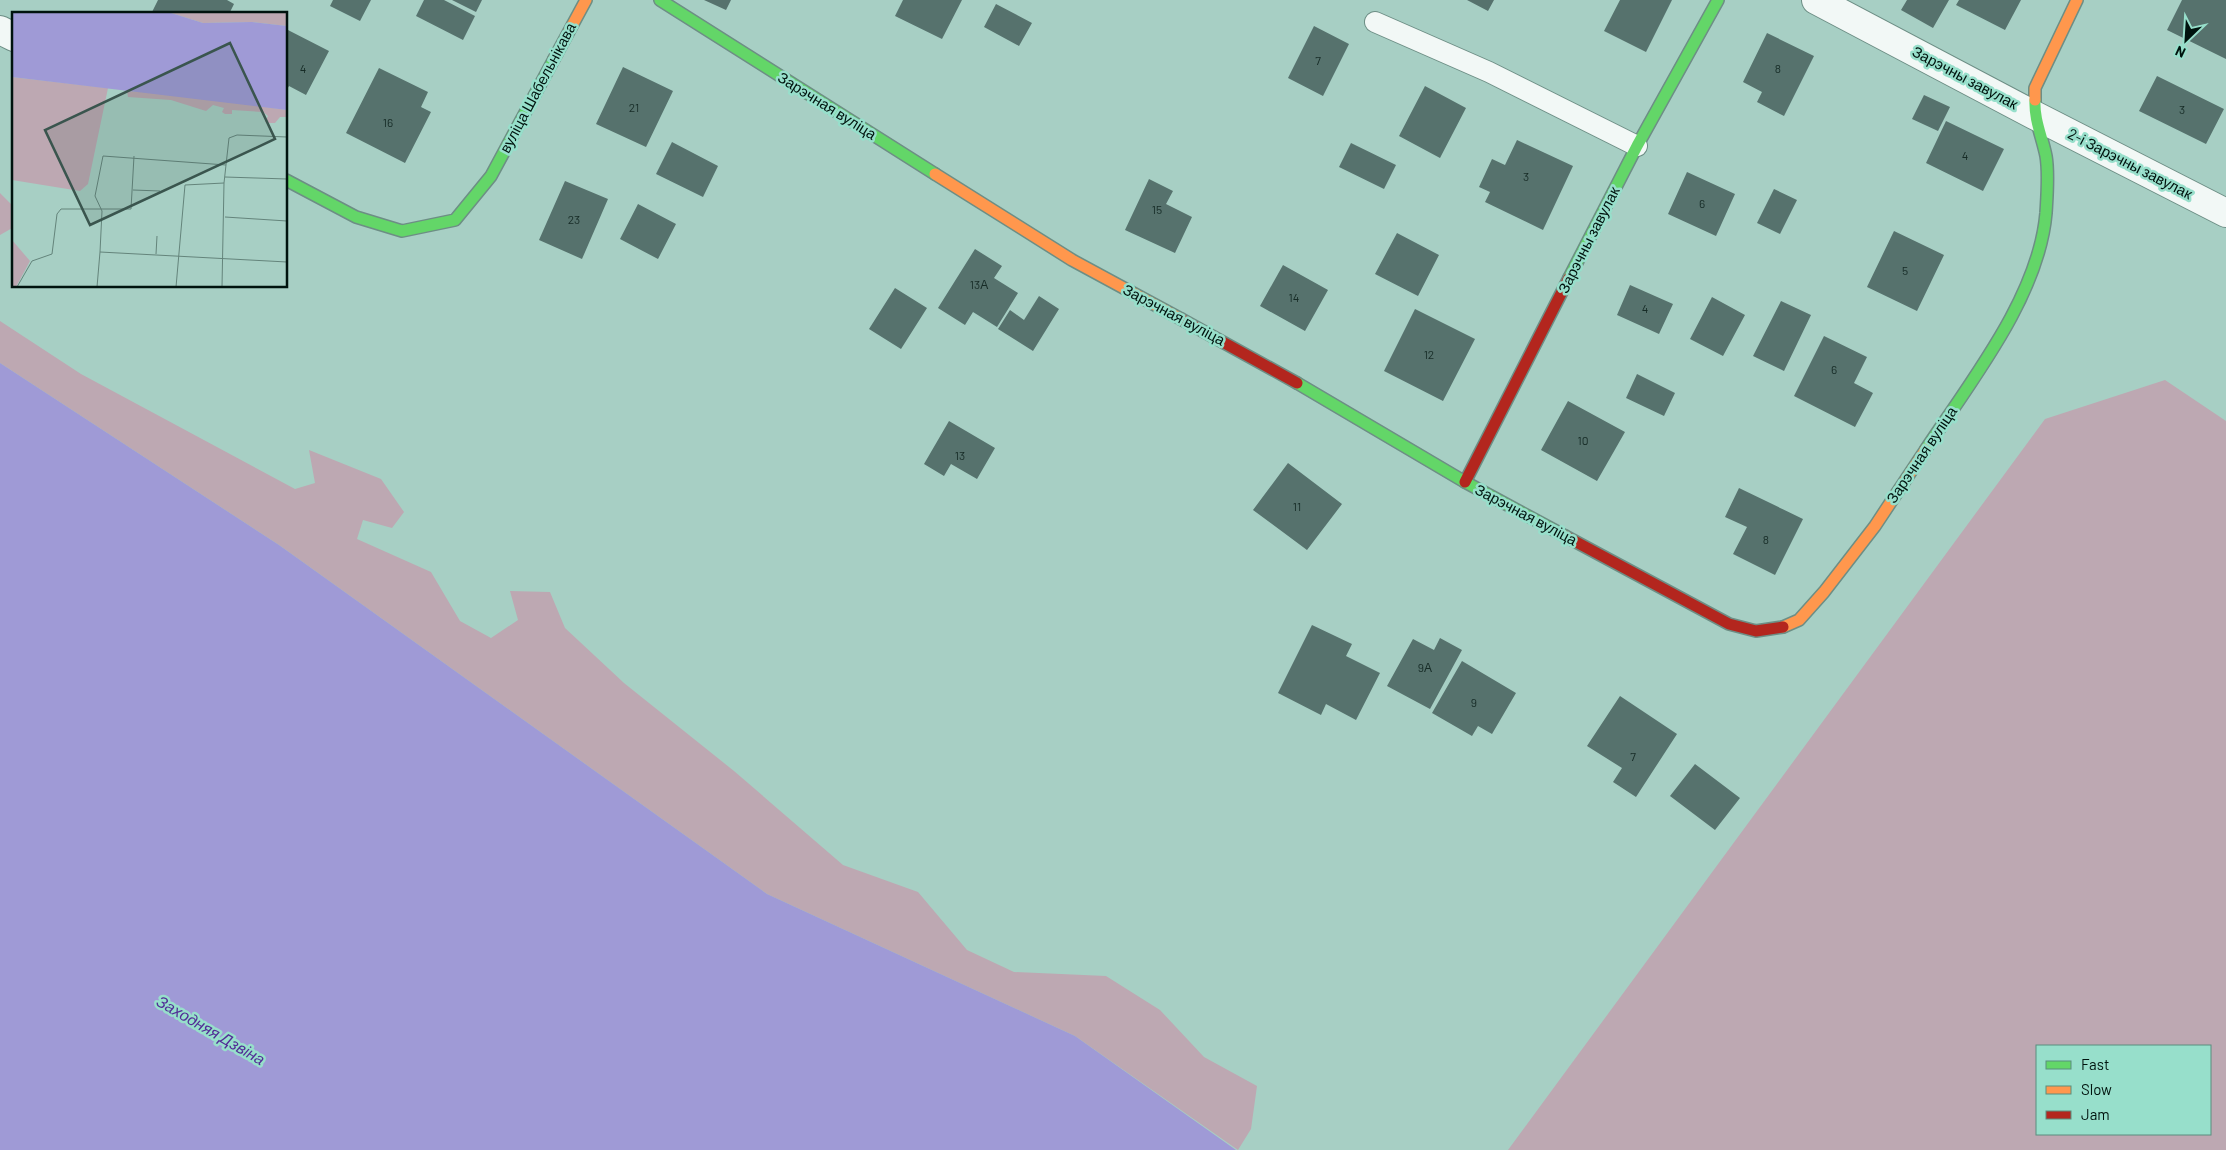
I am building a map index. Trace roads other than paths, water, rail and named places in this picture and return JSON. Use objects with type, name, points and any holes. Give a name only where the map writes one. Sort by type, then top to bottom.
[{"type":"street","name":"вуліца Шабельнікава","points":[[288,181],[356,217],[402,230],[455,220],[491,176],[586,0]]},
{"type":"street","name":"Зарэчная вуліца","points":[[660,0],[1072,260],[1266,365],[1465,482],[1729,624],[1756,631],[1777,629],[1799,620],[1824,592],[1875,526],[1998,340],[2034,269],[2046,214],[2046,157],[2034,115],[2036,88],[2077,0]]},
{"type":"street","name":"Зарэчны завулак","points":[[1465,482],[1637,146],[1718,0]]},
{"type":"street","name":"Зарэчны завулак","points":[[1816,0],[2034,115]]},
{"type":"street","points":[[0,30],[12,36]]},
{"type":"street","name":"2-і Зарэчны завулак","points":[[2034,115],[2226,212]]},
{"type":"lane","points":[[1375,22],[1489,72],[1637,146]]},
{"type":"water","name":"Заходняя Дзвіна","points":[[0,363],[279,545],[767,894],[1075,1036],[1236,1150],[0,1150]]}]
